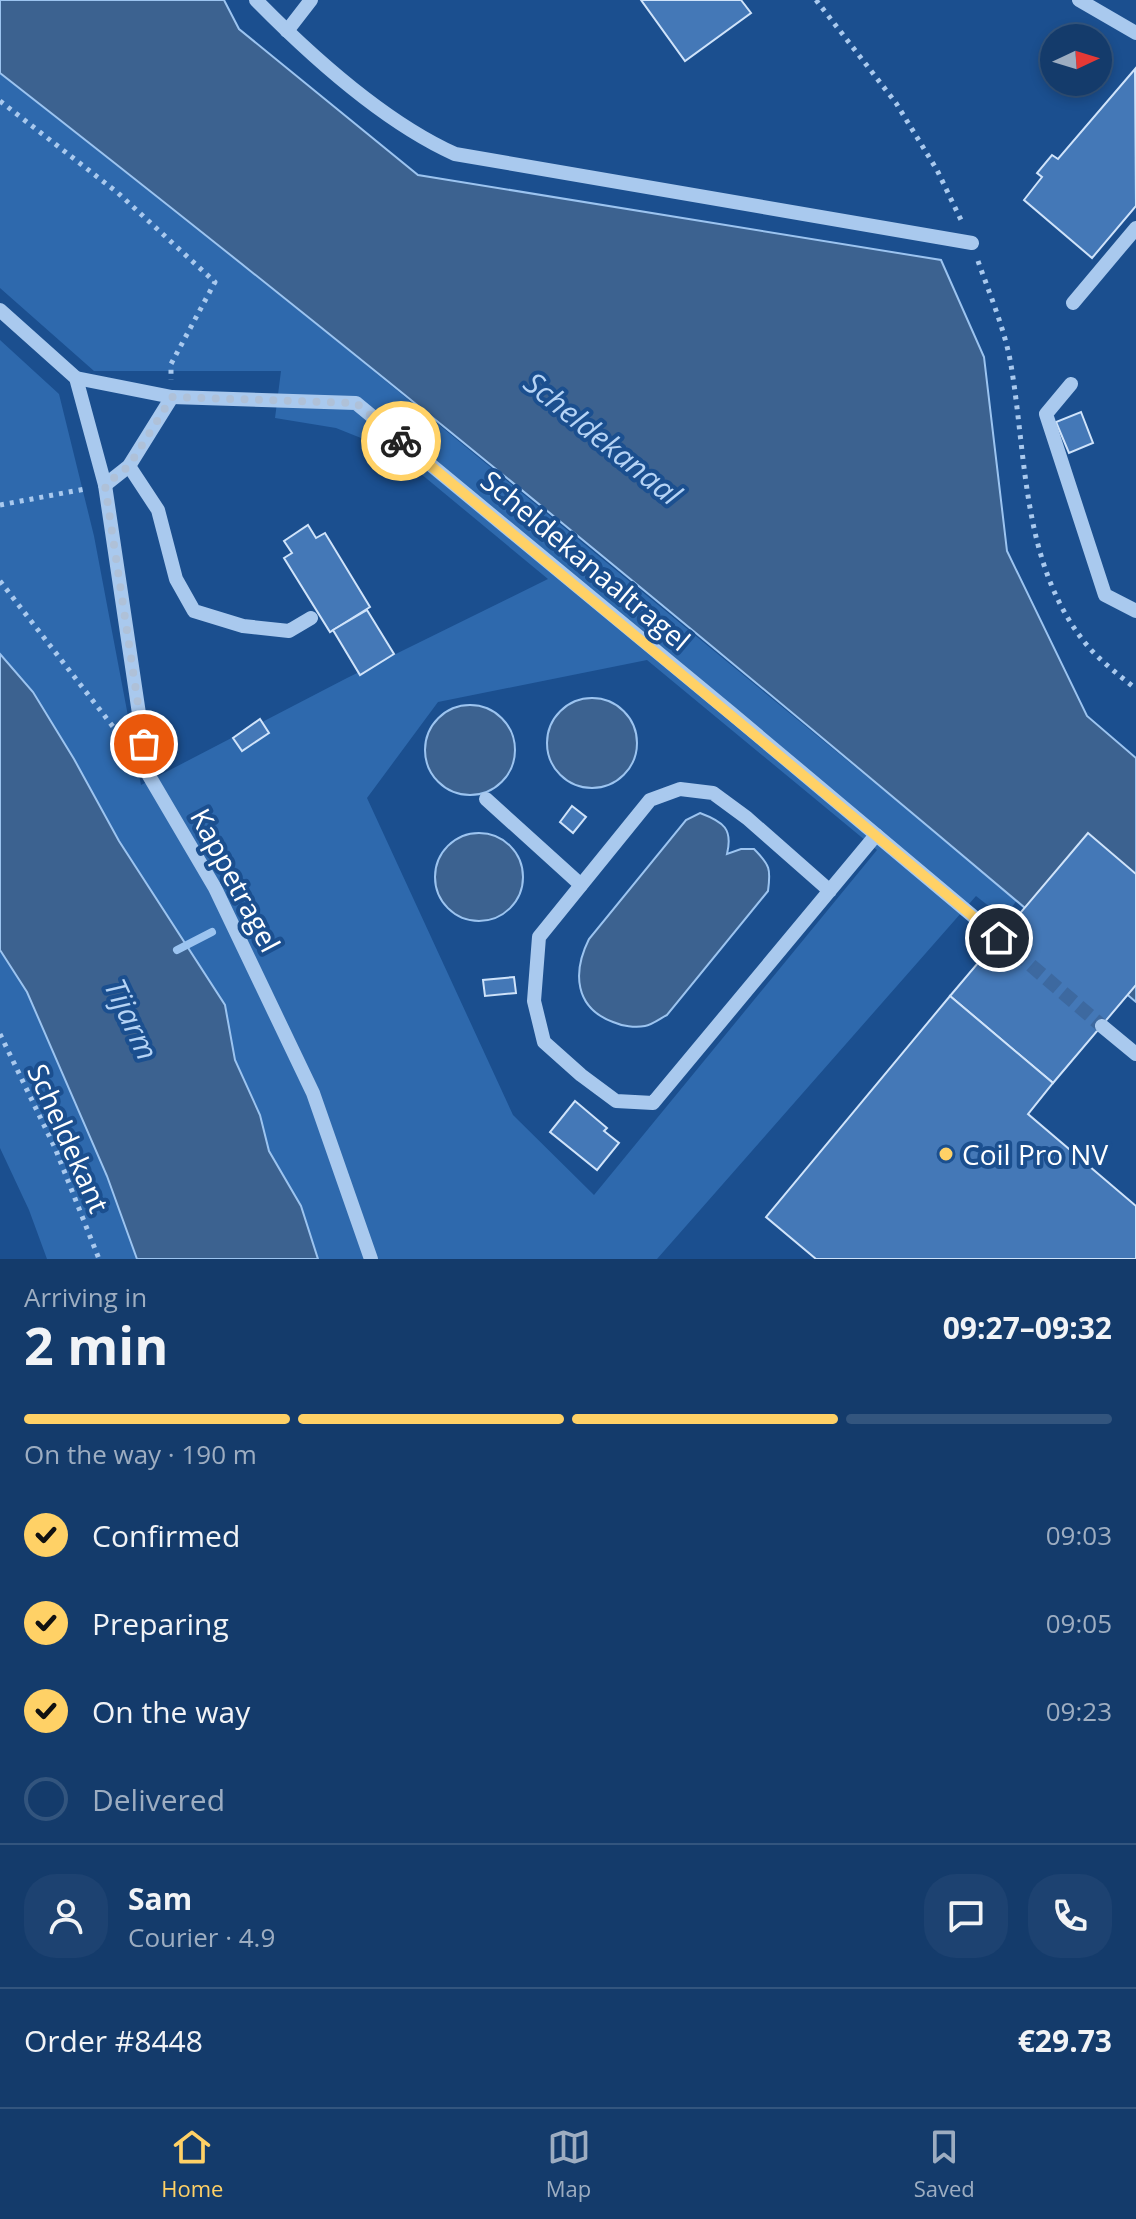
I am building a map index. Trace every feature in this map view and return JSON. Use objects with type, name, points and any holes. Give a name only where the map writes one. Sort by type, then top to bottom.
[{"type":"street","points":[[256,0],[348,84],[426,141],[455,154],[972,243]]},
{"type":"street","points":[[287,31],[311,0]]},
{"type":"street","points":[[1079,0],[1136,33]]},
{"type":"street","points":[[1073,303],[1136,228]]},
{"type":"street","points":[[0,310],[76,378]]},
{"type":"street","name":"Scheldekanaaltragel","points":[[76,378],[172,397],[356,403],[999,938]]},
{"type":"street","name":"Kappetragel","points":[[76,378],[110,512],[148,774],[215,888],[313,1093],[371,1259]]},
{"type":"street","points":[[1071,384],[1046,414],[1105,595],[1136,611]]},
{"type":"street","points":[[105,485],[129,466],[172,397]]},
{"type":"street","points":[[129,466],[158,510],[176,579],[194,611],[243,626],[289,631],[311,618]]},
{"type":"street","points":[[830,891],[747,818],[713,793],[680,789],[650,800],[539,937],[534,1001],[544,1042],[616,1101],[653,1103],[830,891],[876,835]]},
{"type":"street","points":[[486,799],[581,885]]},
{"type":"street","points":[[1102,1026],[1136,1054]]},
{"type":"path","points":[[816,0],[896,103],[937,170],[972,243],[999,318],[1011,364],[1033,526],[1046,570],[1063,609],[1087,644],[1136,689]]},
{"type":"path","points":[[0,101],[118,193],[215,282],[171,364],[172,397]]},
{"type":"path","points":[[0,505],[105,485]]},
{"type":"path","points":[[0,581],[123,739]]},
{"type":"path","name":"Scheldekant","points":[[0,1034],[55,1148],[99,1259]]},
{"type":"shaded area","points":[[0,73],[337,341],[1017,900],[1004,918],[976,896],[657,1259],[318,1259],[301,1206],[269,1150],[260,1115],[235,1060],[225,1005],[119,841],[33,692],[0,654],[0,340],[59,394],[94,536],[141,785],[347,678],[548,579],[409,464],[376,444],[336,428],[275,418],[281,371],[94,371],[0,288]],"holes":[[[647,660],[877,850],[594,1195],[513,1115],[367,798],[438,702]]]},
{"type":"shaded area","points":[[0,950],[27,992],[107,1176],[137,1259],[47,1259],[29,1210],[0,1148]]},
{"type":"water","name":"Scheldekanaal","points":[[0,0],[224,0],[239,29],[418,175],[941,260],[984,357],[1007,551],[1087,716],[1136,758],[1136,1002],[572,532],[0,73]]},
{"type":"water","name":"Tijarm","points":[[0,654],[33,692],[119,841],[225,1005],[235,1060],[260,1115],[269,1151],[301,1206],[318,1259],[137,1259],[107,1176],[27,992],[0,950]]},
{"type":"water","points":[[592,698],[609,702],[624,711],[633,726],[637,743],[633,760],[624,775],[609,784],[592,788],[575,784],[560,775],[551,760],[547,743],[551,726],[560,711],[575,702]]},
{"type":"water","points":[[470,705],[487,709],[502,718],[511,733],[515,750],[511,767],[502,782],[487,791],[470,795],[453,791],[438,782],[429,767],[425,750],[429,733],[438,718],[453,709]]},
{"type":"water","points":[[700,813],[725,828],[729,838],[727,854],[754,849],[759,854],[768,868],[768,891],[667,1015],[641,1027],[613,1022],[591,1008],[580,988],[580,964],[589,939],[686,820]]},
{"type":"water","points":[[479,833],[496,837],[510,846],[519,860],[523,877],[519,894],[510,908],[496,917],[479,921],[462,917],[448,908],[439,894],[435,877],[439,860],[448,846],[462,837]]},
{"type":"building","points":[[641,0],[741,0],[751,13],[685,61]]},
{"type":"building","points":[[1135,69],[1136,206],[1092,258],[1024,200],[1042,177],[1037,173],[1052,155],[1058,159]]},
{"type":"building","points":[[1081,412],[1093,443],[1069,453],[1056,422]]},
{"type":"building","points":[[308,525],[316,538],[325,533],[370,607],[330,632],[284,558],[292,553],[284,541]]},
{"type":"building","points":[[367,610],[394,654],[360,675],[333,630]]},
{"type":"building","points":[[260,719],[269,733],[242,751],[233,738]]},
{"type":"building","points":[[572,806],[586,817],[573,833],[560,822]]},
{"type":"building","name":"Coil Pro NV","points":[[1088,833],[1136,874],[1136,985],[1053,1083],[950,996]]},
{"type":"building","points":[[514,977],[516,993],[485,996],[483,980]]},
{"type":"building","name":"Coil Pro NV","points":[[950,996],[1053,1083],[1028,1114],[1136,1206],[1136,1259],[816,1259],[766,1217]]},
{"type":"building","points":[[575,1101],[607,1128],[604,1131],[619,1143],[597,1170],[550,1132]]},
{"type":"waterway","points":[[177,950],[212,932]]},
{"type":"tunnel","points":[[999,938],[1102,1026]]},
{"type":"way so far","points":[[144,744],[105,485],[129,466],[172,397],[356,403],[401,441]]},
{"type":"place","name":"Coil Pro NV","points":[[946,1154]]},
{"type":"route","points":[[401,441],[999,938]]}]
